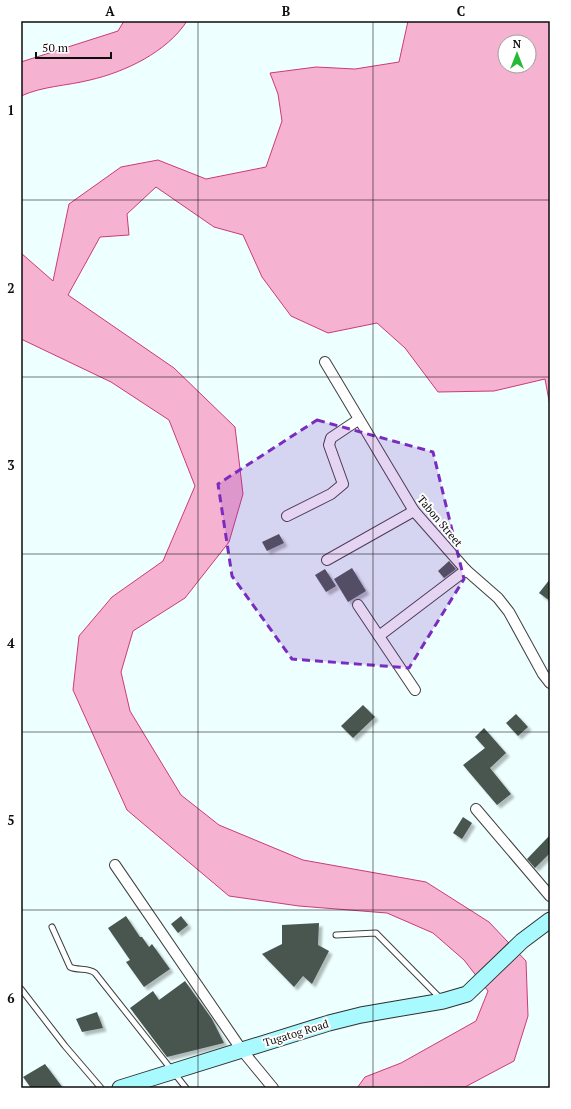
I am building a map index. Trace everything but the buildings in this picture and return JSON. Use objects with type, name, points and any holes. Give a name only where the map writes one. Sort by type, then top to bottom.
[{"type":"street","name":"Tabon Street","points":[[325,362],[358,420],[414,511],[466,570],[498,598],[509,612],[543,674],[550,683]]},
{"type":"street","points":[[287,516],[331,494],[343,484],[329,445],[331,438],[358,420]]},
{"type":"street","points":[[327,560],[414,511]]},
{"type":"street","points":[[379,636],[466,570]]},
{"type":"street","points":[[358,605],[415,690]]},
{"type":"street","points":[[476,809],[550,896]]},
{"type":"street","points":[[115,865],[241,1049],[273,1088]]},
{"type":"street","name":"Tugatog Road","points":[[120,1088],[241,1049],[361,1014],[443,1001],[467,994],[522,941],[550,920]]},
{"type":"lane","points":[[52,927],[70,966],[77,969],[92,970],[186,1088]]},
{"type":"lane","points":[[336,935],[376,933],[381,940],[443,1001]]},
{"type":"lane","points":[[21,989],[65,1046],[101,1088]]},
{"type":"highlighted area","points":[[317,420],[433,452],[464,579],[409,668],[292,659],[232,576],[218,484]]},
{"type":"shaded area","points":[[124,21],[187,21],[179,32],[157,51],[131,66],[117,72],[81,82],[55,86],[21,96],[21,62],[118,31]]},
{"type":"shaded area","points":[[408,21],[550,21],[550,406],[545,379],[494,391],[438,392],[405,348],[377,323],[328,333],[291,316],[262,277],[243,235],[214,227],[156,187],[127,214],[129,235],[100,237],[68,295],[174,368],[235,427],[243,494],[229,542],[185,598],[133,631],[121,672],[130,711],[181,795],[219,825],[303,860],[426,882],[489,922],[526,961],[528,1016],[514,1061],[465,1087],[357,1088],[365,1077],[401,1063],[476,1021],[488,991],[464,960],[433,933],[387,913],[299,906],[229,896],[127,810],[73,690],[79,636],[112,597],[163,561],[195,486],[169,420],[111,382],[21,339],[21,253],[53,281],[69,204],[121,167],[158,160],[206,179],[266,167],[282,121],[278,94],[270,73],[316,67],[355,69],[399,62]]}]
